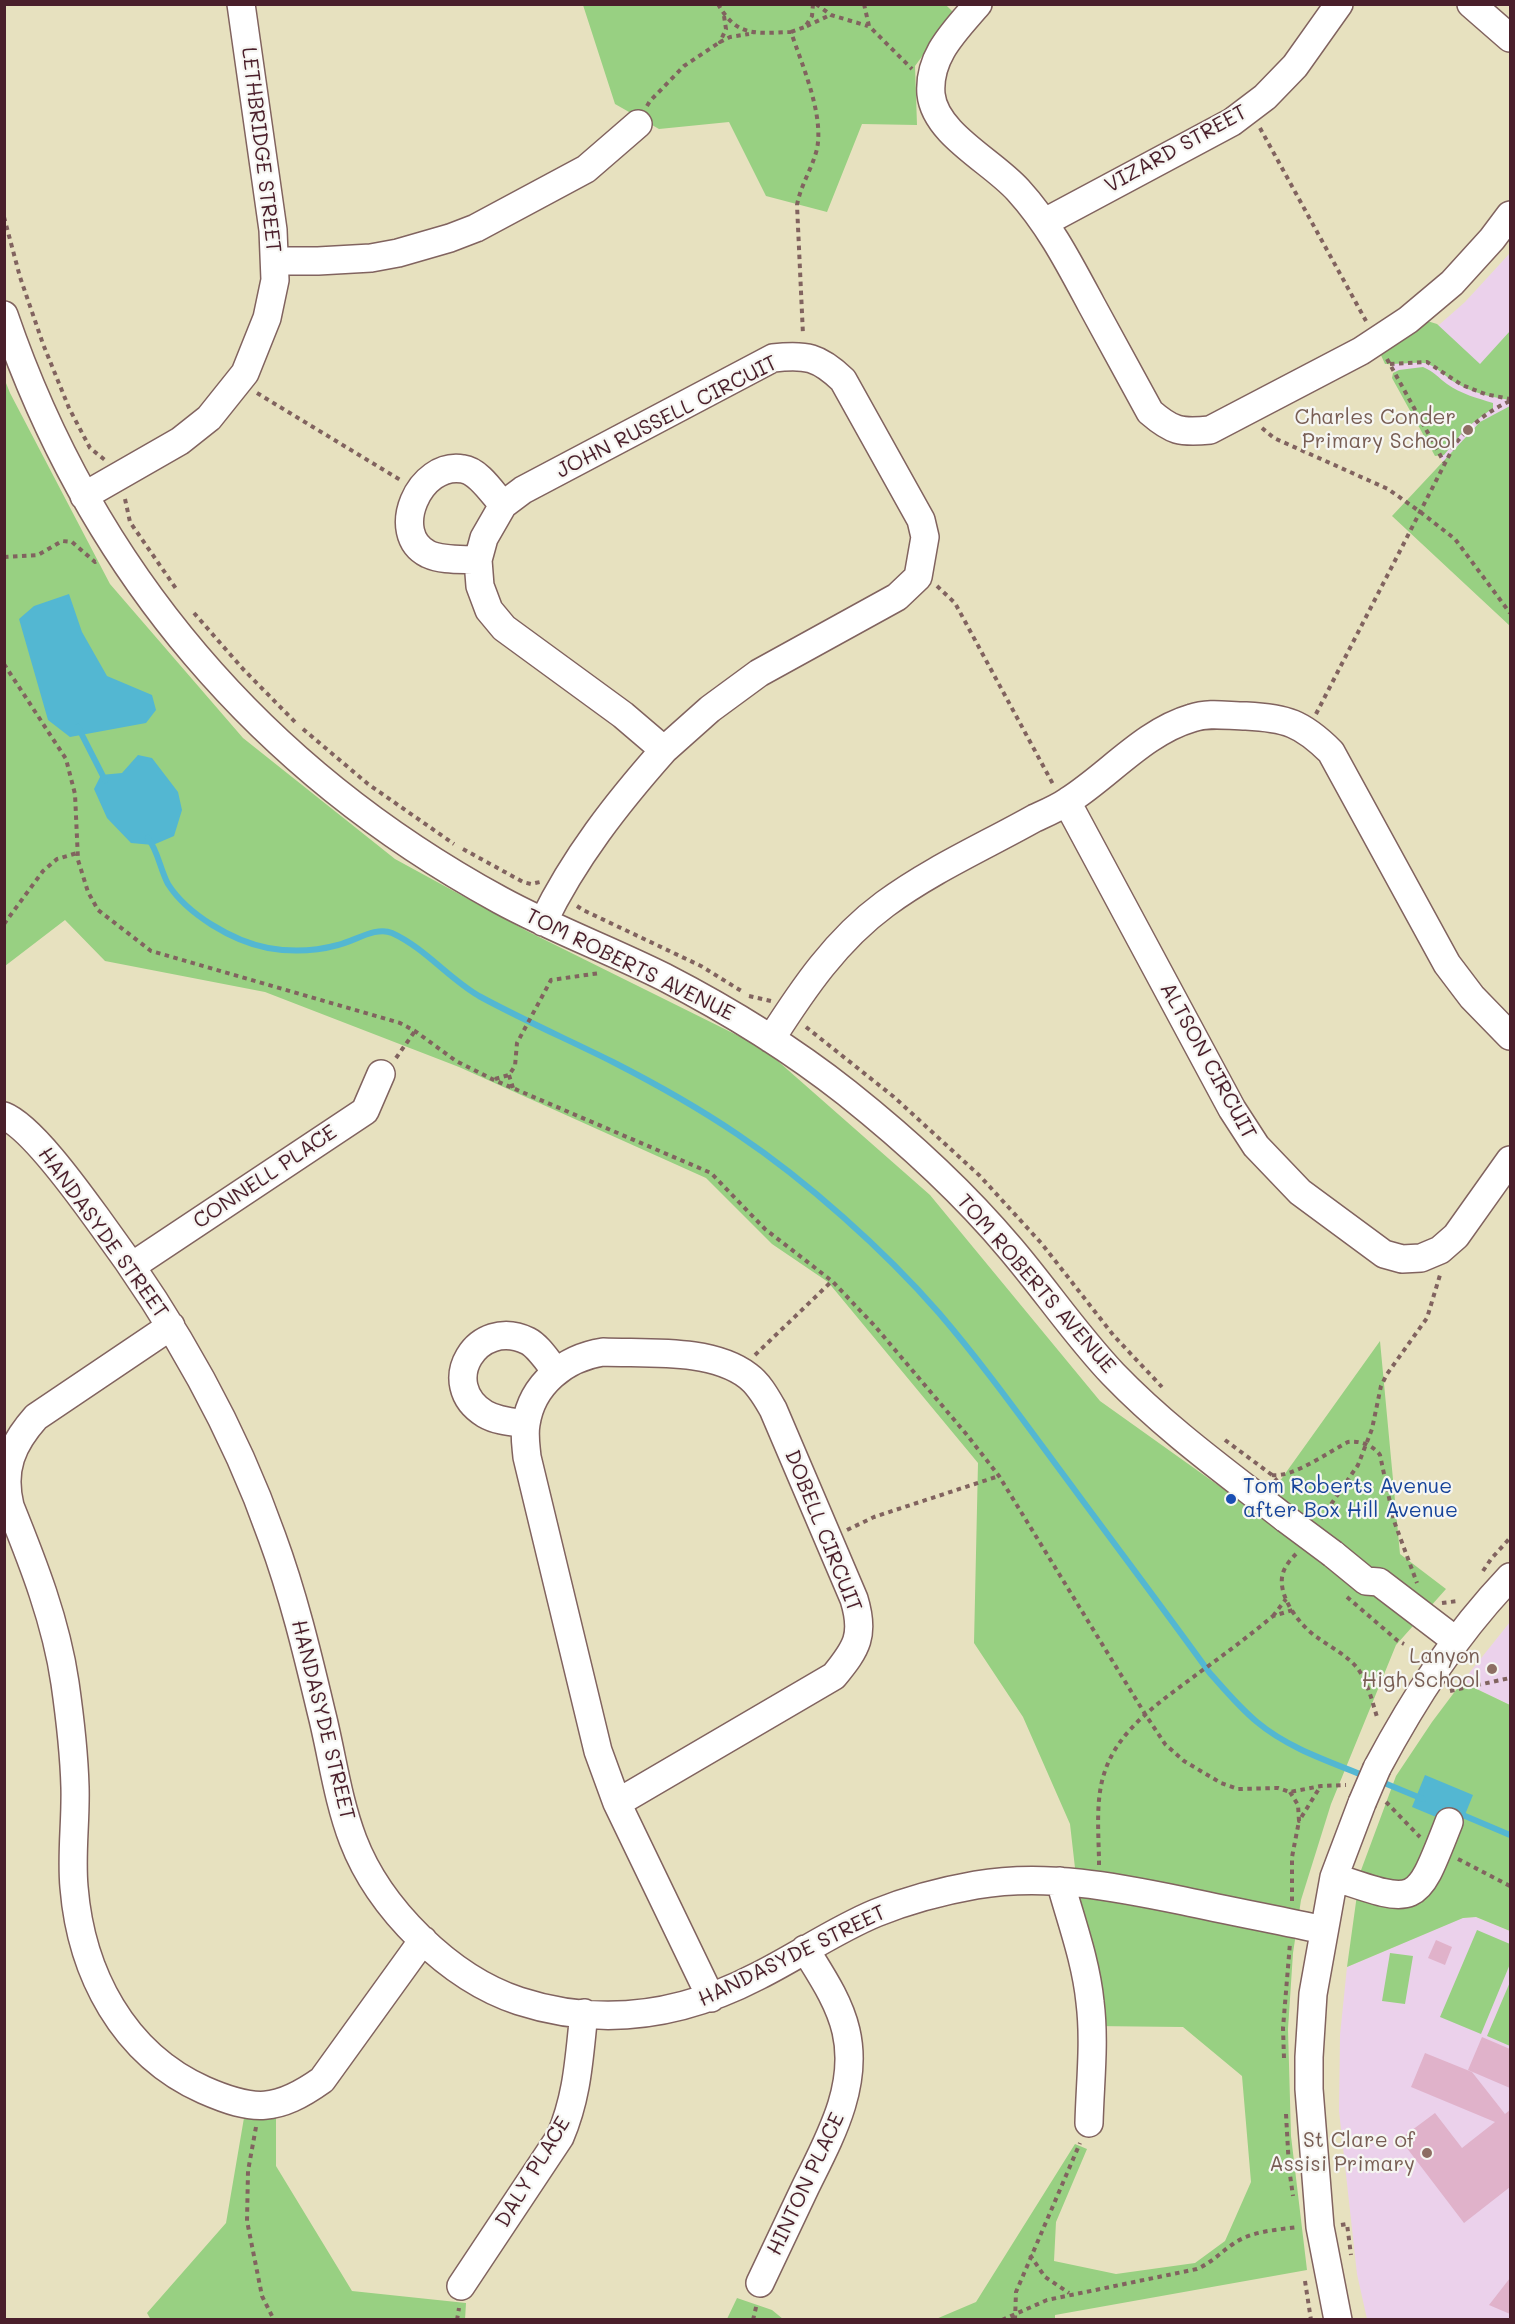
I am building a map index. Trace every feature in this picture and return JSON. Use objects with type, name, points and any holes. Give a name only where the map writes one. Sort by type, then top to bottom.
[{"type":"street","name":"LETHBRIDGE STREET","points":[[84,496],[180,441],[209,418],[238,381],[254,355],[267,318],[275,280],[276,261],[241,4]]},
{"type":"street","points":[[978,4],[947,39],[937,56],[931,95],[937,113],[946,127],[1016,188],[1045,222],[1150,412],[1167,426],[1187,432],[1210,430],[1250,409],[1384,352],[1408,320],[1452,283],[1492,239],[1510,215]]},
{"type":"street","name":"VIZARD STREET","points":[[1045,222],[1232,122],[1265,97],[1295,66],[1339,4]]},
{"type":"street","points":[[1471,4],[1510,38]]},
{"type":"street","points":[[276,261],[371,258],[450,238],[476,228],[586,169],[638,124]]},
{"type":"street","name":"TOM ROBERTS AVENUE","points":[[4,315],[44,417],[84,496],[107,535],[187,646],[263,727],[311,772],[384,829],[422,855],[492,896],[543,922],[662,976],[735,1016],[844,1091],[913,1148],[1009,1246],[1108,1370],[1154,1416],[1204,1457],[1333,1554],[1356,1587],[1378,1582],[1451,1646]]},
{"type":"street","name":"JOHN RUSSELL CIRCUIT","points":[[664,750],[623,715],[504,628],[489,610],[480,586],[478,560],[483,538],[503,505],[523,490],[772,358],[795,355],[827,365],[843,380],[921,520],[925,537],[918,577]]},
{"type":"street","points":[[478,560],[437,558],[425,553],[416,543],[411,530],[410,515],[413,500],[426,481],[444,469],[464,469],[475,475],[503,505]]},
{"type":"street","points":[[543,922],[562,885],[610,814],[664,750],[710,709],[759,673],[810,642],[897,597],[918,577]]},
{"type":"street","points":[[771,1039],[792,1006],[831,954],[885,904],[925,879],[1067,802],[1166,728],[1193,717],[1206,715],[1267,717],[1291,722],[1308,731],[1331,752],[1447,964],[1472,997],[1510,1036]]},
{"type":"street","name":"ALTSON CIRCUIT","points":[[1067,802],[1232,1109],[1263,1154],[1300,1192],[1384,1254],[1411,1260],[1440,1250],[1456,1236],[1510,1160]]},
{"type":"street","name":"CONNELL PLACE","points":[[132,1266],[365,1111],[381,1074]]},
{"type":"street","name":"HANDASYDE STREET","points":[[4,1116],[22,1127],[78,1193],[132,1266],[171,1326],[216,1407],[273,1537],[302,1629],[339,1797],[355,1845],[378,1887],[406,1924],[468,1976],[518,2001],[562,2011],[616,2015],[647,2014],[695,2004],[711,1998],[759,1976],[875,1913],[927,1895],[981,1884],[1033,1880],[1125,1889],[1323,1930]]},
{"type":"street","points":[[171,1326],[36,1416],[20,1435],[7,1470],[7,1494],[39,1579],[58,1646],[65,1681],[73,1752],[74,1886],[80,1931],[93,1973],[101,1992],[124,2028],[151,2057],[183,2081],[219,2097],[262,2106],[299,2096],[322,2080],[423,1940]]},
{"type":"street","points":[[526,1424],[498,1419],[476,1407],[463,1386],[463,1371],[468,1356],[485,1339],[498,1335],[518,1337],[530,1341],[556,1371]]},
{"type":"street","name":"DOBELL CIRCUIT","points":[[617,1803],[834,1676],[852,1654],[858,1635],[859,1616],[829,1538],[773,1409],[758,1385],[741,1372],[726,1363],[700,1357],[603,1352],[567,1364],[556,1371],[540,1389],[529,1412],[525,1435],[530,1469],[598,1751],[617,1803],[711,1998]]},
{"type":"street","points":[[1338,2319],[1320,2227],[1309,2089],[1313,1994],[1334,1877],[1364,1796],[1402,1720],[1451,1646],[1510,1577]]},
{"type":"street","points":[[1334,1877],[1384,1894],[1404,1896],[1416,1890],[1429,1875],[1449,1822]]},
{"type":"street","points":[[1060,1881],[1081,1957],[1090,2001],[1092,2024],[1089,2123]]},
{"type":"street","name":"HINTON PLACE","points":[[760,2283],[835,2125],[846,2094],[849,2062],[846,2032],[837,2004],[805,1949]]},
{"type":"street","name":"DALY PLACE","points":[[461,2286],[560,2137],[571,2112],[584,2013]]},
{"type":"path","points":[[718,4],[724,16],[726,29],[720,42]]},
{"type":"path","points":[[805,27],[812,16],[814,4],[831,15],[869,26],[922,79],[932,79]]},
{"type":"path","points":[[864,4],[869,26]]},
{"type":"path","points":[[638,124],[650,101],[684,66],[720,42],[730,37],[750,34],[791,32],[831,15]]},
{"type":"path","points":[[724,16],[735,26],[750,34]]},
{"type":"path","points":[[791,32],[812,98],[818,129],[818,147],[800,188],[797,206],[803,357]]},
{"type":"path","points":[[1249,109],[1444,462]]},
{"type":"path","points":[[4,217],[31,311],[69,408],[90,448],[115,468],[120,475],[124,483],[130,522],[180,594]]},
{"type":"path","points":[[1384,352],[1427,362],[1462,385],[1510,400]]},
{"type":"path","points":[[238,381],[419,491]]},
{"type":"path","points":[[1308,731],[1444,462],[1469,427],[1510,400]]},
{"type":"path","points":[[1250,409],[1265,432],[1274,438],[1388,489],[1455,539],[1510,613]]},
{"type":"path","points":[[4,557],[38,555],[62,542],[72,542],[95,562]]},
{"type":"path","points":[[918,577],[937,586],[955,603],[1059,796],[1067,802]]},
{"type":"path","points":[[187,603],[243,669],[297,724],[368,784],[455,844],[523,882],[531,884],[551,879],[572,890],[578,906],[583,910],[701,966],[752,998],[785,1001],[799,1010],[803,1016],[804,1025],[810,1032],[894,1097],[980,1176],[1042,1244],[1114,1336],[1166,1391]]},
{"type":"path","points":[[4,664],[66,759],[75,794],[77,853],[88,892],[98,910],[151,951],[400,1023],[415,1031],[456,1061],[494,1080],[711,1173],[765,1229],[832,1281],[874,1325],[967,1435],[999,1476],[1165,1744],[1221,1783],[1238,1789],[1278,1788],[1290,1792],[1344,1784],[1364,1796],[1386,1802],[1426,1843],[1510,1886]]},
{"type":"path","points":[[4,924],[44,871],[57,860],[77,853]]},
{"type":"path","points":[[494,1080],[509,1075],[515,1066],[517,1043],[551,980],[608,972]]},
{"type":"path","points":[[381,1074],[399,1055],[415,1031]]},
{"type":"path","points":[[509,1075],[513,1088]]},
{"type":"path","points":[[1316,1526],[1358,1465],[1372,1429],[1381,1386],[1426,1318],[1443,1269]]},
{"type":"path","points":[[741,1372],[747,1363],[832,1281]]},
{"type":"path","points":[[1218,1435],[1272,1475],[1280,1485]]},
{"type":"path","points":[[1272,1475],[1278,1476],[1297,1469],[1348,1442],[1356,1441],[1377,1450],[1394,1521],[1419,1588],[1410,1583]]},
{"type":"path","points":[[829,1538],[874,1517],[999,1476]]},
{"type":"path","points":[[1478,1579],[1491,1559],[1510,1538]]},
{"type":"path","points":[[1296,1552],[1283,1570],[1281,1584],[1286,1599],[1316,1637],[1341,1653],[1358,1669],[1369,1690],[1377,1717]]},
{"type":"path","points":[[1356,1587],[1351,1601],[1404,1644]]},
{"type":"path","points":[[1273,1616],[1286,1599]]},
{"type":"path","points":[[1434,1599],[1453,1603],[1465,1599]]},
{"type":"path","points":[[1099,1875],[1103,1776],[1117,1747],[1145,1714],[1161,1701],[1273,1616],[1280,1612],[1293,1610]]},
{"type":"path","points":[[1450,1691],[1510,1678]]},
{"type":"path","points":[[1290,1792],[1298,1805],[1299,1821],[1321,1786]]},
{"type":"path","points":[[262,2106],[248,2170],[247,2221],[262,2296],[274,2319]]},
{"type":"path","points":[[1015,2319],[1016,2292],[1030,2255],[1089,2123]]},
{"type":"path","points":[[1002,2319],[1047,2300],[1069,2294],[1197,2269],[1210,2263],[1242,2239],[1268,2231],[1347,2224]]},
{"type":"path","points":[[1030,2255],[1045,2277],[1069,2294]]},
{"type":"shaded area","name":"Charles Conder Primary School","points":[[1510,253],[1510,563],[1463,500],[1389,361],[1440,324],[1465,302]]},
{"type":"shaded area","name":"Lanyon High School","points":[[1510,1622],[1510,1705],[1462,1682]]},
{"type":"shaded area","name":"St Clare of Assisi Primary","points":[[1476,1917],[1510,1931],[1510,2319],[1367,2319],[1357,2274],[1339,2111],[1340,2035],[1347,1967],[1462,1918]]},
{"type":"green space","points":[[945,4],[954,13],[915,66],[917,125],[862,124],[827,212],[766,196],[729,122],[659,129],[615,104],[583,5]]},
{"type":"green space","points":[[1424,320],[1437,324],[1480,364],[1510,331],[1510,400],[1469,389],[1428,364],[1385,364],[1380,353]]},
{"type":"green space","points":[[1423,367],[1458,390],[1493,403],[1493,408],[1466,428],[1444,455],[1435,456],[1392,378],[1393,373],[1399,370]]},
{"type":"green space","points":[[4,378],[110,584],[243,738],[395,859],[527,931],[763,1048],[930,1195],[1100,1401],[1257,1513],[1380,1341],[1400,1554],[1446,1589],[1396,1645],[1331,1804],[1301,1900],[1293,1953],[1288,2029],[1291,2136],[1307,2270],[1055,2315],[1055,2319],[936,2319],[976,2302],[1075,2144],[1087,2149],[1056,2222],[1054,2261],[1116,2274],[1195,2263],[1225,2241],[1251,2182],[1242,2076],[1183,2027],[1093,2026],[1070,1824],[1023,1717],[974,1643],[978,1463],[828,1282],[772,1244],[706,1178],[459,1067],[265,992],[105,961],[65,920],[5,966]]},
{"type":"green space","points":[[1510,406],[1510,626],[1392,516],[1480,422]]},
{"type":"green space","points":[[1462,1682],[1510,1705],[1510,1931],[1476,1917],[1463,1918],[1347,1967],[1360,1873],[1396,1776]]},
{"type":"green space","points":[[1477,1930],[1510,1944],[1510,1964],[1481,2034],[1440,2017]]},
{"type":"green space","points":[[1390,1953],[1413,1956],[1405,2004],[1382,2001]]},
{"type":"green space","points":[[1510,1982],[1510,2046],[1487,2036]]},
{"type":"green space","points":[[245,2112],[276,2118],[276,2166],[352,2291],[466,2303],[465,2320],[151,2320],[147,2313],[226,2223]]},
{"type":"green space","points":[[737,2298],[772,2310],[783,2319],[727,2319]]},
{"type":"water","points":[[69,594],[82,632],[107,676],[152,695],[156,710],[146,723],[70,737],[48,720],[19,619],[34,606]]},
{"type":"water","points":[[138,755],[152,758],[178,792],[182,810],[174,836],[153,845],[131,843],[107,818],[94,789],[101,775],[122,773]]},
{"type":"water","points":[[1425,1775],[1473,1795],[1460,1827],[1412,1807]]},
{"type":"building","points":[[1436,1940],[1452,1947],[1445,1965],[1428,1958]]},
{"type":"building","points":[[1482,2037],[1510,2049],[1510,2088],[1468,2070]]},
{"type":"building","points":[[1425,2053],[1472,2072],[1505,2114],[1510,2110],[1510,2187],[1464,2223],[1400,2139],[1435,2113],[1462,2148],[1495,2122],[1411,2087]]},
{"type":"building","points":[[1510,2278],[1510,2314],[1489,2305]]},
{"type":"waterway","points":[[78,727],[105,780]]},
{"type":"waterway","points":[[148,838],[168,884],[176,895],[198,916],[226,933],[268,948],[294,950],[330,947],[379,931],[392,933],[404,939],[479,996],[613,1062],[676,1096],[737,1134],[790,1173],[869,1241],[939,1313],[1008,1400],[1209,1672],[1238,1704],[1257,1722],[1282,1739],[1365,1776]]},
{"type":"waterway","points":[[1377,1780],[1423,1799]]},
{"type":"waterway","points":[[1458,1813],[1510,1835]]},
{"type":"place","name":"Charles Conder Primary School","points":[[1468,430]]},
{"type":"place","name":"Tom Roberts Avenue after Box Hill Avenue","points":[[1231,1499]]},
{"type":"place","name":"Lanyon High School","points":[[1492,1669]]},
{"type":"place","name":"St Clare of Assisi Primary","points":[[1427,2153]]}]
